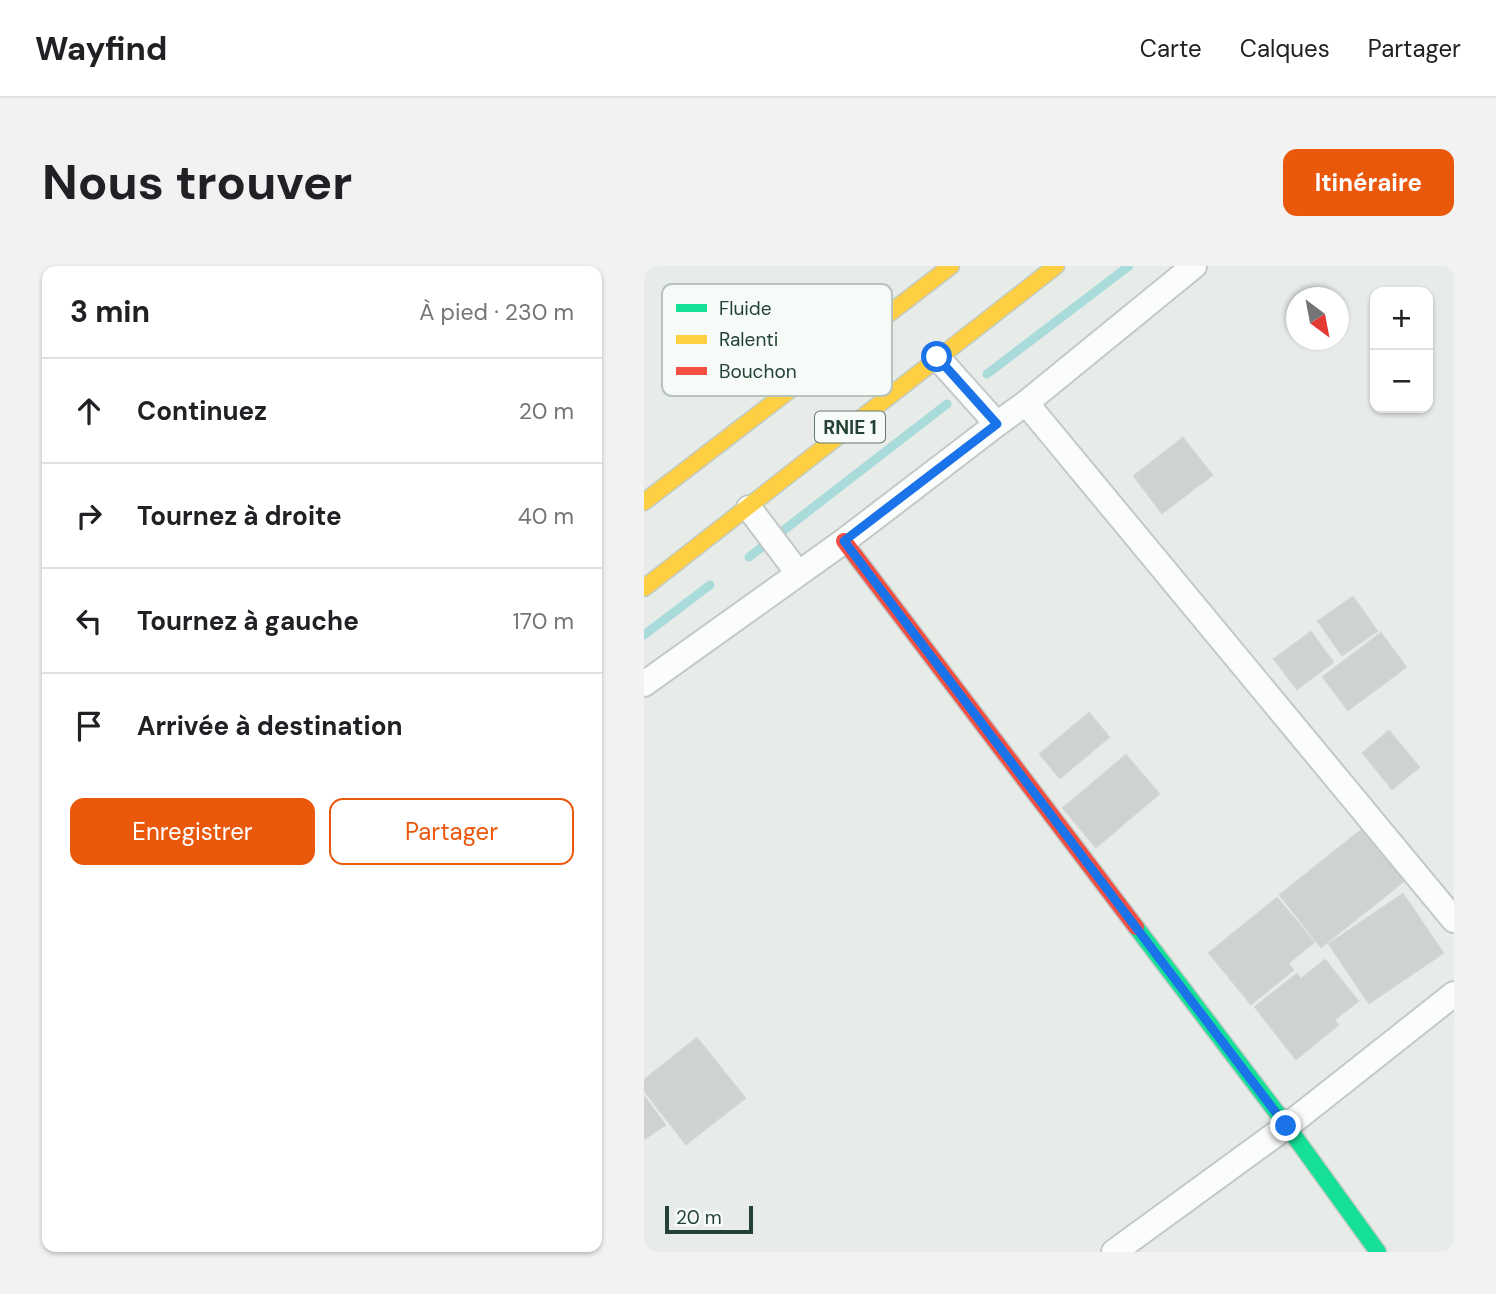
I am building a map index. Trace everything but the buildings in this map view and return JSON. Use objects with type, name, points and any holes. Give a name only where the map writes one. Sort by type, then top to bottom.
[{"type":"main road","points":[[892,310],[951,266]]},
{"type":"main road","name":"RNIE 1","points":[[892,393],[1056,266]]},
{"type":"main road","points":[[649,489],[775,396]]},
{"type":"main road","name":"RNIE 1","points":[[644,588],[888,396]]},
{"type":"main road","points":[[844,541],[1286,1126],[1378,1252]]},
{"type":"street","points":[[644,684],[844,541],[1026,403],[1194,266]]},
{"type":"street","points":[[937,357],[997,424]]},
{"type":"street","points":[[1026,403],[1454,920]]},
{"type":"street","points":[[748,508],[798,573]]},
{"type":"street","points":[[1114,1252],[1286,1126],[1454,994]]},
{"type":"waterway","points":[[987,374],[1129,266]]},
{"type":"waterway","points":[[749,557],[947,404]]},
{"type":"waterway","points":[[644,635],[710,585]]},
{"type":"traffic: fast","points":[[1136,927],[1287,1126],[1378,1252]]},
{"type":"traffic: slow","points":[[892,311],[951,266]]},
{"type":"traffic: slow","points":[[892,394],[1056,266]]},
{"type":"traffic: slow","points":[[644,502],[782,396]]},
{"type":"traffic: slow","points":[[644,588],[890,396]]},
{"type":"traffic: jam","points":[[844,541],[1136,927]]},
{"type":"route","points":[[937,357],[997,424],[844,541],[1286,1126]]}]
